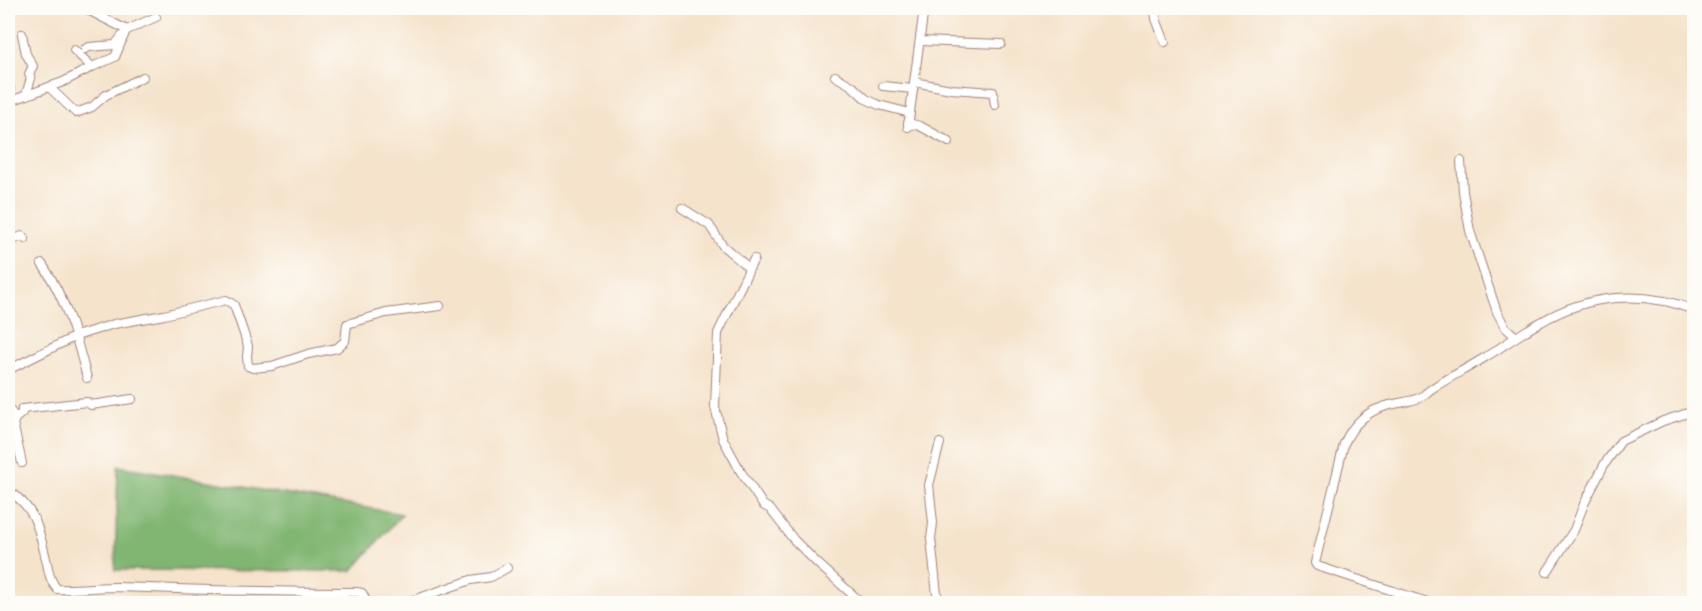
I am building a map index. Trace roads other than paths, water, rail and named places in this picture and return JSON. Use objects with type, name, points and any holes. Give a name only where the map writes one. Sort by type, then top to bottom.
[{"type":"street","points":[[84,8],[126,32]]},
{"type":"street","points":[[924,8],[908,125],[920,126],[949,142]]},
{"type":"street","points":[[1155,8],[1156,19],[1165,42]]},
{"type":"street","points":[[85,49],[115,45],[126,32],[156,16]]},
{"type":"street","points":[[8,84],[10,89],[8,102],[63,82],[115,57],[126,32]]},
{"type":"street","points":[[22,33],[26,54],[33,66],[29,74],[31,78],[26,95]]},
{"type":"street","points":[[920,41],[1001,44]]},
{"type":"street","points":[[74,50],[92,67]]},
{"type":"street","points":[[49,87],[76,113],[92,107],[106,95],[143,76]]},
{"type":"street","points":[[835,76],[852,86],[866,99],[910,113]]},
{"type":"street","points":[[883,86],[913,85],[993,92],[996,105]]},
{"type":"street","points":[[1461,161],[1463,192],[1470,231],[1497,312],[1504,327],[1516,337]]},
{"type":"street","points":[[682,208],[709,225],[723,246],[749,268]]},
{"type":"street","points":[[8,242],[22,236],[25,239]]},
{"type":"street","points":[[753,260],[718,333],[715,407],[723,439],[741,472],[764,505],[821,567],[863,603]]},
{"type":"street","points":[[42,264],[52,279],[76,336],[87,378]]},
{"type":"street","points":[[1434,603],[1317,566],[1315,563],[1344,444],[1354,426],[1374,410],[1422,397],[1432,388],[1542,321],[1573,307],[1598,300],[1626,297],[1655,298],[1695,310]]},
{"type":"street","points":[[8,370],[76,336],[114,324],[226,300],[234,304],[248,346],[248,366],[253,368],[272,366],[308,354],[337,348],[345,341],[347,324],[386,314],[440,306]]},
{"type":"street","points":[[22,463],[13,423],[22,413],[22,409],[87,402],[92,405],[132,399]]},
{"type":"street","points":[[8,400],[8,408],[16,418]]},
{"type":"street","points":[[1547,572],[1574,530],[1584,504],[1604,465],[1621,441],[1663,421],[1695,411]]},
{"type":"street","points":[[938,603],[931,539],[933,523],[930,485],[940,442]]},
{"type":"street","points":[[8,490],[32,510],[39,529],[51,582],[57,589],[104,587],[357,592],[362,593],[368,603]]},
{"type":"street","points":[[402,603],[471,580],[491,576],[507,568]]}]
